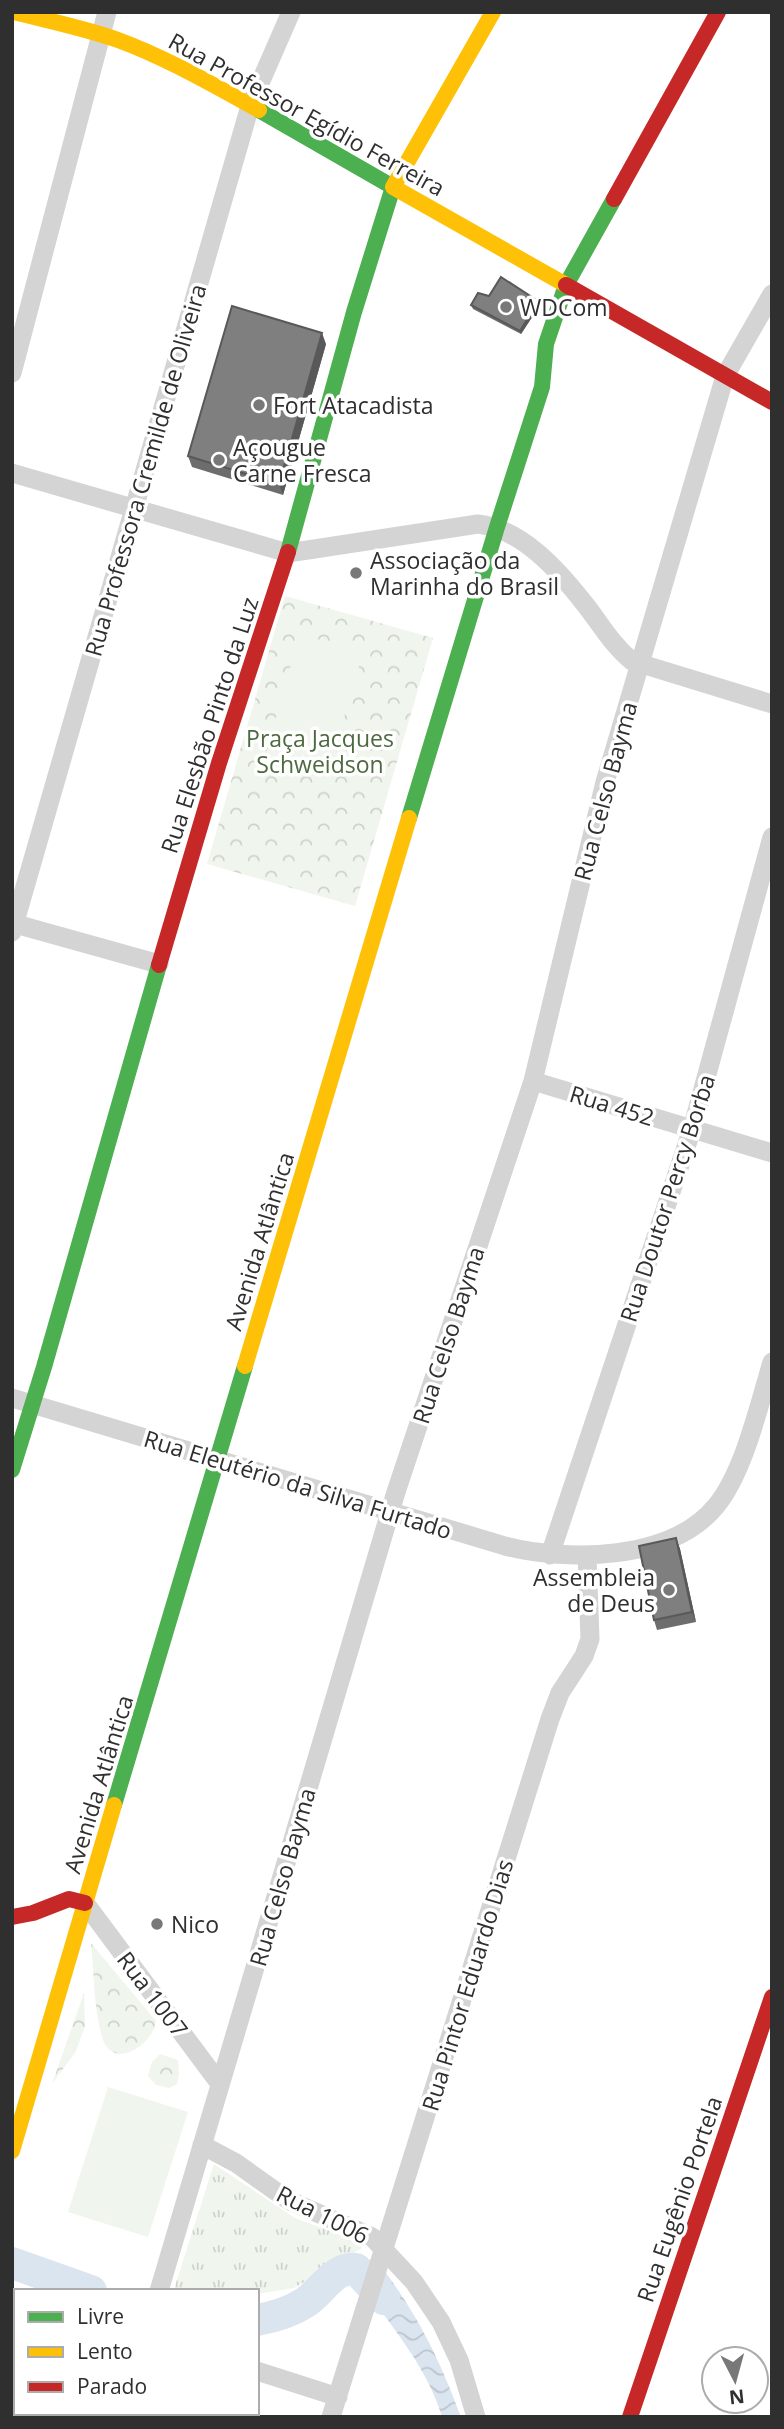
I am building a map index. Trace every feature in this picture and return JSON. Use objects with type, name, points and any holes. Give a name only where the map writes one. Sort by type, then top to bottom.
[{"type":"main road","name":"Rua Professor Egídio Ferreira","points":[[14,12],[102,35],[149,54],[250,106],[772,402]]},
{"type":"main road","name":"Rua Elesbão Pinto da Luz","points":[[12,1471],[219,763],[288,553],[354,312],[393,187],[494,12]]},
{"type":"main road","name":"Avenida Atlântica","points":[[64,1918],[153,1681],[205,1456],[262,1308],[356,997],[484,525],[542,387],[546,344],[566,285],[718,12]]},
{"type":"main road","name":"Avenida Atlântica","points":[[542,387],[525,377],[546,344]]},
{"type":"main road","points":[[338,993],[356,997]]},
{"type":"main road","points":[[246,1304],[262,1308]]},
{"type":"main road","name":"Avenida Atlântica","points":[[12,2151],[76,1890],[159,1598]]},
{"type":"main road","points":[[136,1676],[153,1681]]},
{"type":"main road","points":[[12,1917],[33,1913],[76,1890]]},
{"type":"main road","name":"Rua Eugênio Portela","points":[[630,2417],[772,1997]]},
{"type":"street","points":[[12,373],[107,12]]},
{"type":"street","name":"Rua Professora Cremilde de Oliveira","points":[[13,927],[250,106],[291,12]]},
{"type":"street","name":"Rua Celso Bayma","points":[[160,2289],[390,1512],[533,1081],[605,782],[725,376],[772,295]]},
{"type":"street","points":[[12,473],[288,553],[484,525],[519,539],[559,573],[617,647],[640,665],[772,704]]},
{"type":"street","name":"Rua Doutor Percy Borba","points":[[550,1555],[692,1129],[772,837]]},
{"type":"street","points":[[13,927],[159,964]]},
{"type":"street","name":"Rua 452","points":[[533,1081],[772,1153]]},
{"type":"street","name":"Rua Eleutério da Silva Furtado","points":[[12,1398],[505,1546],[550,1555],[587,1555],[635,1549],[671,1538],[694,1527],[715,1507],[742,1455],[772,1362]]},
{"type":"street","name":"Rua Pintor Eduardo Dias","points":[[331,2417],[550,1719],[560,1692],[584,1656],[590,1639],[587,1555]]},
{"type":"street","name":"Rua 1007","points":[[76,1890],[220,2084]]},
{"type":"street","name":"Rua 1006","points":[[202,2145],[236,2163],[288,2200],[372,2237],[382,2257],[414,2282],[441,2322],[459,2360],[476,2417]]},
{"type":"street","points":[[259,2372],[338,2397]]},
{"type":"green space","name":"Praça Jacques Schweidson","points":[[285,596],[433,638],[355,906],[207,864]]},
{"type":"green space","points":[[300,634],[363,652],[333,755],[270,737]]},
{"type":"green space","points":[[91,1943],[156,2021],[149,2038],[142,2045],[125,2053],[116,2053],[109,2049],[103,2040],[96,2005]]},
{"type":"green space","points":[[84,1993],[85,2026],[76,2051],[52,2084]]},
{"type":"green space","points":[[160,2054],[178,2060],[177,2084],[169,2088],[156,2085],[148,2076],[152,2062]]},
{"type":"green space","points":[[108,2087],[188,2112],[148,2237],[68,2212]]},
{"type":"green space","points":[[214,2164],[295,2218],[348,2238],[362,2248],[294,2288],[259,2294],[259,2289],[174,2289]]},
{"type":"water","points":[[372,2259],[380,2265],[417,2320],[436,2356],[461,2417],[442,2417],[416,2361],[358,2278],[356,2269]]},
{"type":"building","name":"WDCom","points":[[501,277],[538,301],[520,331],[471,305],[478,293],[489,296]]},
{"type":"building","name":"Fort Atacadista","points":[[232,306],[322,333],[279,484],[188,456]]},
{"type":"building","name":"Assembleia de Deus","points":[[676,1538],[692,1612],[654,1620],[639,1546]]},
{"type":"waterway","points":[[12,2263],[85,2289]]},
{"type":"waterway","points":[[259,2320],[300,2306],[335,2275],[348,2269],[356,2269],[384,2299]]},
{"type":"traffic: fast","points":[[259,110],[393,187],[354,312],[288,552]]},
{"type":"traffic: fast","points":[[409,818],[542,387],[546,344],[566,285],[614,199]]},
{"type":"traffic: fast","points":[[12,1470],[159,965]]},
{"type":"traffic: fast","points":[[114,1805],[245,1366]]},
{"type":"traffic: slow","points":[[14,12],[92,32],[136,47],[190,72],[259,110]]},
{"type":"traffic: slow","points":[[493,12],[393,187],[566,285]]},
{"type":"traffic: slow","points":[[245,1366],[409,818]]},
{"type":"traffic: slow","points":[[12,2151],[114,1805]]},
{"type":"traffic: jam","points":[[614,199],[718,12]]},
{"type":"traffic: jam","points":[[566,285],[772,402]]},
{"type":"traffic: jam","points":[[159,965],[219,763],[288,552]]},
{"type":"traffic: jam","points":[[12,1917],[33,1913],[69,1899],[85,1903]]},
{"type":"traffic: jam","points":[[630,2417],[772,1997]]},
{"type":"place","name":"WDCom","points":[[506,307]]},
{"type":"place","name":"Fort Atacadista","points":[[259,405]]},
{"type":"place","name":"Açougue Carne Fresca","points":[[219,460]]},
{"type":"place","name":"Associação da Marinha do Brasil","points":[[356,573]]},
{"type":"place","name":"Assembleia de Deus","points":[[669,1590]]},
{"type":"place","name":"Nico","points":[[157,1924]]}]
